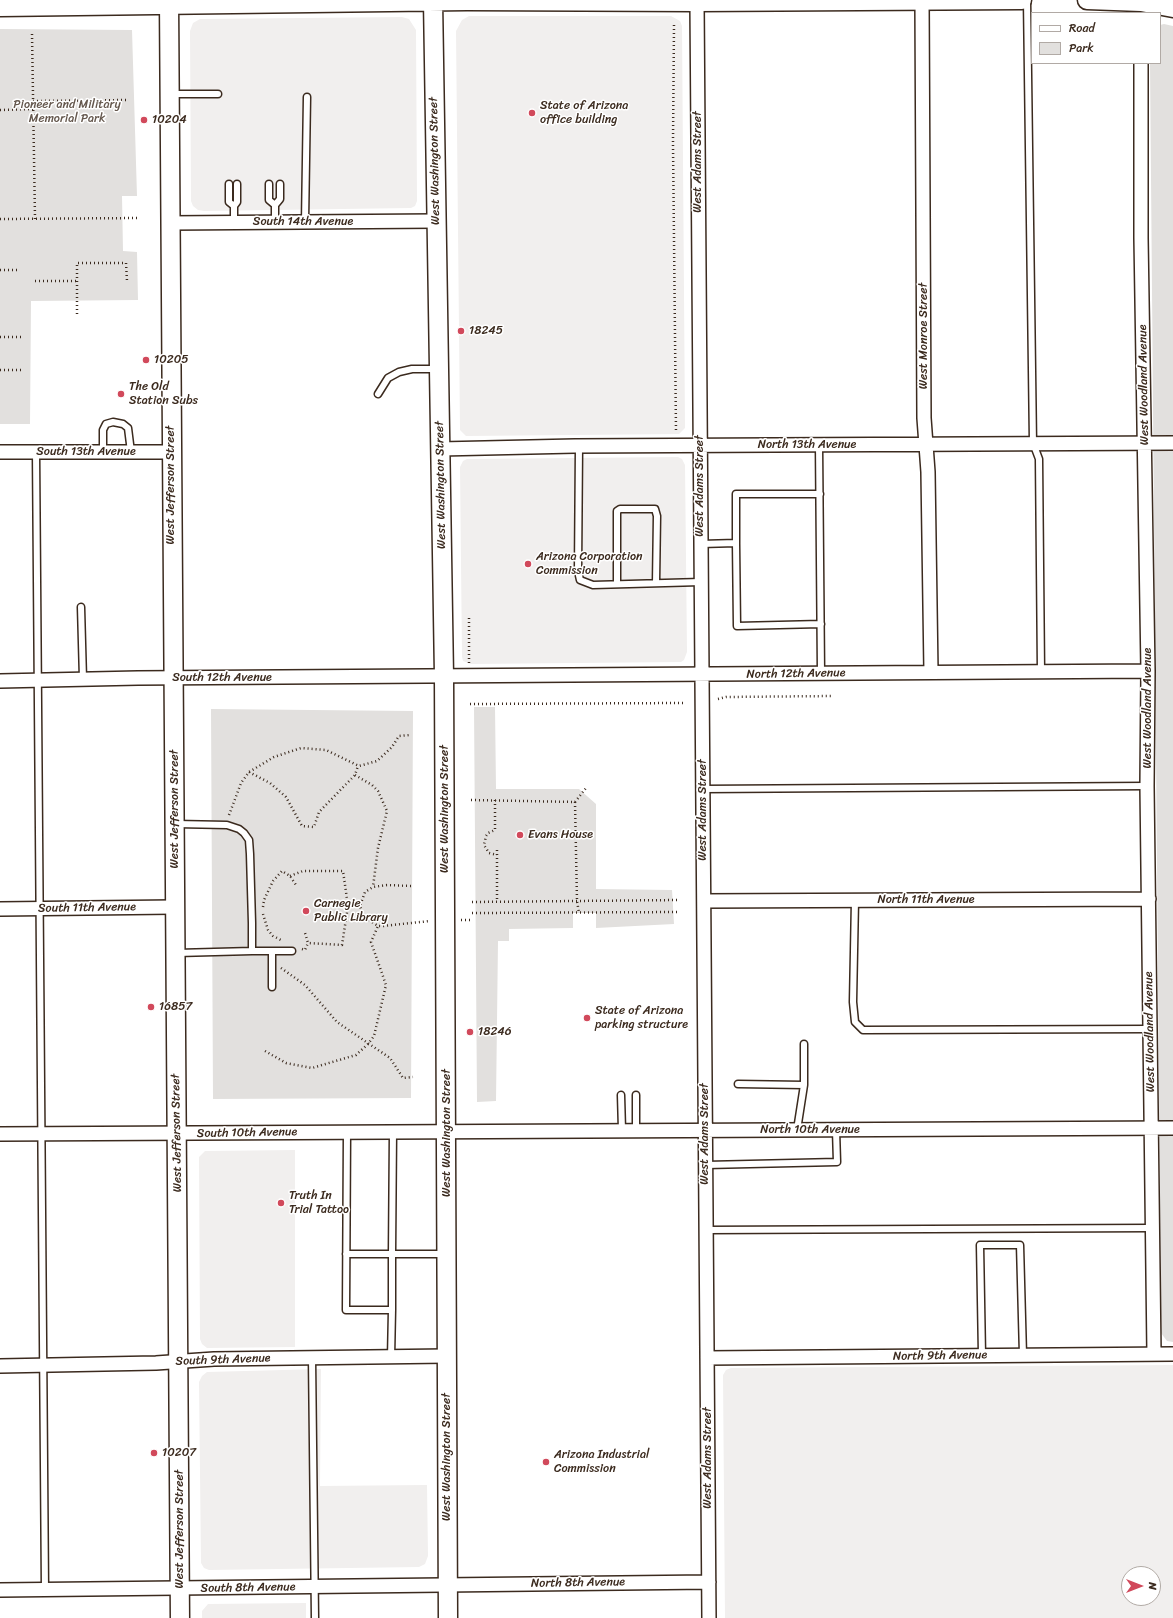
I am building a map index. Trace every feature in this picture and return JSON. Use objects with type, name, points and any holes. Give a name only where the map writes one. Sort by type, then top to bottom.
[{"type":"main road","points":[[0,7],[169,3],[433,1],[696,2],[1022,0]]},
{"type":"main road","points":[[1087,0],[1141,7],[1173,8]]},
{"type":"main road","name":"West Washington Street","points":[[433,1],[444,676],[448,1618]]},
{"type":"main road","name":"West Jefferson Street","points":[[169,3],[180,1618]]},
{"type":"street","name":"West Monroe Street","points":[[922,0],[924,418],[928,472],[931,672]]},
{"type":"street","name":"West Adams Street","points":[[696,2],[709,1618]]},
{"type":"street","name":"West Woodland Avenue","points":[[1141,64],[1141,238],[1148,671],[1154,1354]]},
{"type":"street","name":"South 14th Avenue","points":[[170,223],[436,221]]},
{"type":"street","name":"North 13th Avenue","points":[[440,449],[579,446],[1173,443]]},
{"type":"street","name":"South 13th Avenue","points":[[0,452],[171,452]]},
{"type":"street","name":"North 12th Avenue","points":[[444,676],[1148,671]]},
{"type":"street","name":"South 12th Avenue","points":[[0,681],[444,676]]},
{"type":"street","name":"North 11th Avenue","points":[[704,901],[1149,899]]},
{"type":"street","name":"South 11th Avenue","points":[[0,909],[174,906]]},
{"type":"street","name":"North 10th Avenue","points":[[447,1131],[1173,1128]]},
{"type":"street","name":"South 10th Avenue","points":[[0,1134],[447,1131]]},
{"type":"street","name":"North 9th Avenue","points":[[707,1358],[1173,1354]]},
{"type":"street","name":"South 9th Avenue","points":[[0,1366],[179,1362],[214,1359],[391,1358],[447,1356]]},
{"type":"street","name":"North 8th Avenue","points":[[447,1584],[709,1582]]},
{"type":"street","name":"South 8th Avenue","points":[[0,1590],[314,1587],[447,1584]]},
{"type":"lane","points":[[1027,0],[1033,443],[1039,460],[1041,672]]},
{"type":"lane","points":[[170,94],[218,94]]},
{"type":"lane","points":[[305,222],[307,97]]},
{"type":"lane","points":[[229,184],[229,202],[234,206]]},
{"type":"lane","points":[[234,223],[234,206],[238,202],[237,184]]},
{"type":"lane","points":[[269,184],[269,200],[275,205]]},
{"type":"lane","points":[[275,222],[275,205],[280,199],[280,184]]},
{"type":"lane","points":[[378,394],[388,378],[399,372],[412,369],[439,369]]},
{"type":"lane","points":[[103,452],[103,430],[106,424],[113,422],[123,424],[128,428],[131,452]]},
{"type":"lane","points":[[820,445],[821,673]]},
{"type":"lane","points":[[579,446],[578,571],[580,580],[593,585],[656,582],[701,582]]},
{"type":"lane","points":[[36,452],[40,1134],[45,1590]]},
{"type":"lane","points":[[820,494],[736,494],[736,543],[737,626],[821,624]]},
{"type":"lane","points":[[617,584],[617,511],[620,509],[655,510],[657,516],[656,582]]},
{"type":"lane","points":[[701,544],[736,543]]},
{"type":"lane","points":[[81,607],[83,679]]},
{"type":"lane","points":[[703,789],[1148,786]]},
{"type":"lane","points":[[175,824],[227,825],[239,829],[249,840],[252,951]]},
{"type":"lane","points":[[855,900],[853,1002],[855,1022],[863,1030],[1150,1029]]},
{"type":"lane","points":[[176,953],[294,950]]},
{"type":"lane","points":[[272,951],[272,987]]},
{"type":"lane","points":[[797,1130],[804,1085],[804,1044]]},
{"type":"lane","points":[[738,1084],[804,1085]]},
{"type":"lane","points":[[621,1095],[622,1130]]},
{"type":"lane","points":[[636,1095],[636,1130]]},
{"type":"lane","points":[[706,1165],[836,1162],[836,1130]]},
{"type":"lane","points":[[391,1358],[393,1131]]},
{"type":"lane","points":[[347,1132],[346,1310],[392,1310]]},
{"type":"lane","points":[[706,1230],[1152,1228]]},
{"type":"lane","points":[[982,1355],[980,1245],[1020,1245],[1023,1355]]},
{"type":"lane","points":[[346,1254],[447,1254]]},
{"type":"lane","points":[[312,1358],[315,1618]]},
{"type":"path","points":[[674,25],[673,143],[676,432]]},
{"type":"path","points":[[32,34],[35,219]]},
{"type":"path","points":[[33,101],[127,100]]},
{"type":"path","points":[[0,110],[34,109]]},
{"type":"path","points":[[0,219],[140,218]]},
{"type":"path","points":[[76,314],[76,263],[126,263],[127,281]]},
{"type":"path","points":[[0,270],[20,270]]},
{"type":"path","points":[[35,281],[76,281]]},
{"type":"path","points":[[0,337],[20,337]]},
{"type":"path","points":[[0,370],[24,370]]},
{"type":"path","points":[[469,618],[469,664]]},
{"type":"path","points":[[718,699],[726,697],[833,696]]},
{"type":"path","points":[[470,704],[683,703]]},
{"type":"path","points":[[227,825],[231,806],[241,783],[249,772],[274,757],[301,748],[326,750],[358,766],[377,761],[392,747],[399,736],[410,735]]},
{"type":"path","points":[[249,772],[270,783],[286,797],[302,826],[314,827],[319,812],[355,775],[358,766]]},
{"type":"path","points":[[355,775],[372,785],[378,791],[386,811],[378,848],[373,887]]},
{"type":"path","points":[[579,913],[577,901],[575,802],[586,788]]},
{"type":"path","points":[[471,800],[575,802]]},
{"type":"path","points":[[495,800],[495,830],[488,833],[484,845],[489,853],[497,855]]},
{"type":"path","points":[[497,850],[497,901]]},
{"type":"path","points":[[283,941],[273,936],[268,930],[263,914],[263,898],[273,881],[282,871],[290,876],[296,885]]},
{"type":"path","points":[[290,876],[303,871],[343,871],[348,906],[342,945],[308,943]]},
{"type":"path","points":[[411,886],[387,885],[373,887],[365,892],[360,906],[363,916],[378,926],[472,920]]},
{"type":"path","points":[[472,902],[678,900]]},
{"type":"path","points":[[342,906],[360,906]]},
{"type":"path","points":[[472,913],[679,912]]},
{"type":"path","points":[[265,1051],[286,1063],[312,1068],[356,1055],[368,1044],[374,1036],[386,985],[371,942],[378,926]]},
{"type":"path","points":[[294,950],[305,950],[308,943],[305,933]]},
{"type":"path","points":[[280,966],[305,985],[337,1022],[390,1058],[403,1078],[413,1077]]},
{"type":"shaded area","points":[[469,16],[671,16],[680,21],[682,26],[685,428],[679,434],[466,436],[460,430],[456,31],[462,20]]},
{"type":"shaded area","points":[[402,17],[409,19],[416,30],[417,201],[415,206],[411,208],[204,211],[198,210],[193,206],[191,201],[190,31],[193,23],[200,19]]},
{"type":"shaded area","points":[[678,457],[682,459],[685,465],[687,652],[684,660],[681,662],[471,664],[463,661],[460,467],[463,461],[467,459]]},
{"type":"shaded area","points":[[295,1150],[295,1347],[207,1348],[202,1344],[200,1339],[199,1157],[205,1151]]},
{"type":"shaded area","points":[[1173,1365],[1173,1618],[725,1618],[723,1375],[726,1370],[731,1368]]},
{"type":"shaded area","points":[[321,1369],[320,1486],[427,1485],[428,1556],[425,1564],[419,1567],[209,1570],[204,1568],[201,1563],[199,1382],[202,1376],[207,1372]]},
{"type":"shaded area","points":[[306,1603],[306,1618],[202,1618],[202,1611],[208,1604]]},
{"type":"green space","points":[[1161,25],[1173,26],[1173,1342],[1167,1341],[1161,1333],[1150,64],[1161,64]]},
{"type":"green space","name":"Pioneer and Military Memorial Park","points":[[0,29],[132,30],[137,196],[122,196],[123,251],[137,252],[138,300],[31,301],[30,424],[0,424]]},
{"type":"green space","points":[[474,707],[495,707],[496,789],[579,789],[596,804],[596,889],[672,890],[674,924],[596,928],[596,913],[573,913],[573,928],[509,929],[509,941],[498,941],[496,1101],[477,1102]]},
{"type":"green space","points":[[211,709],[413,711],[411,1098],[213,1099]]},
{"type":"place","name":"State of Arizona office building","points":[[532,113]]},
{"type":"place","name":"10204","points":[[144,120]]},
{"type":"place","name":"18245","points":[[461,331]]},
{"type":"place","name":"10205","points":[[146,360]]},
{"type":"place","name":"The Old Station Subs","points":[[121,394]]},
{"type":"place","name":"Arizona Corporation Commission","points":[[528,564]]},
{"type":"place","name":"Evans House","points":[[520,835]]},
{"type":"place","name":"Carnegie Public Library","points":[[306,911]]},
{"type":"place","name":"16857","points":[[151,1007]]},
{"type":"place","name":"State of Arizona parking structure","points":[[587,1018]]},
{"type":"place","name":"18246","points":[[470,1032]]},
{"type":"place","name":"Truth In Trial Tattoo","points":[[281,1203]]},
{"type":"place","name":"10207","points":[[154,1453]]},
{"type":"place","name":"Arizona Industrial Commission","points":[[546,1462]]}]
